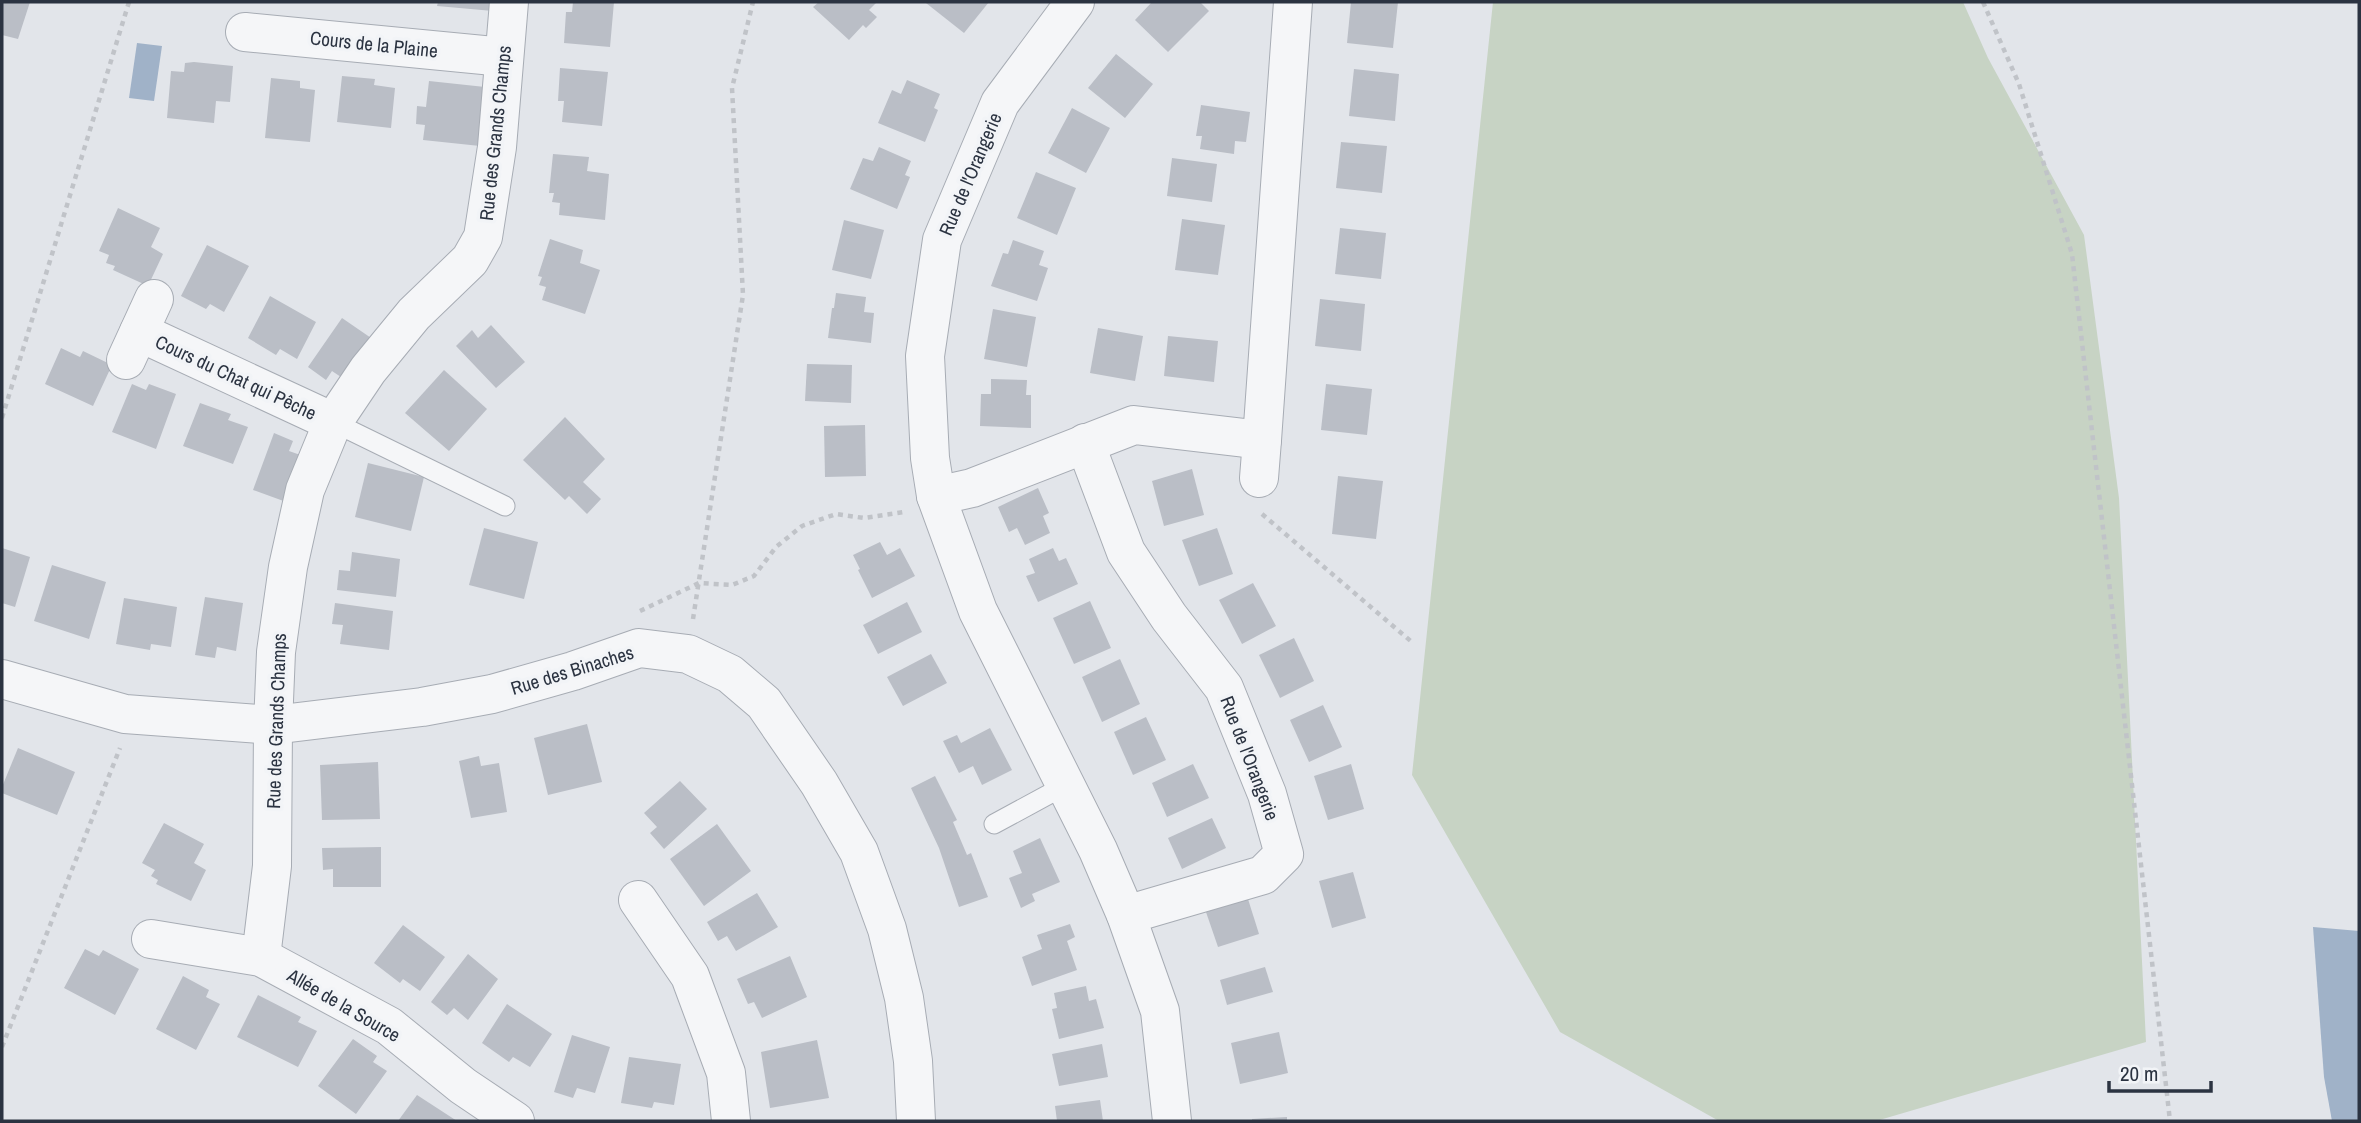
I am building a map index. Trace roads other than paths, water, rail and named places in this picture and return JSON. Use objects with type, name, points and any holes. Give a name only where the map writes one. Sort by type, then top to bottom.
[{"type":"street","name":"Rue des Grands Champs","points":[[261,957],[272,866],[276,652],[288,567],[305,491],[333,422],[368,370],[414,314],[470,260],[483,237],[497,147],[509,2]]},
{"type":"street","name":"Rue de l'Orangerie","points":[[1075,2],[999,103],[942,240],[925,356],[930,458],[936,496],[978,611],[1098,850],[1126,915],[1160,1011],[1171,1121]]},
{"type":"street","points":[[1259,478],[1293,2]]},
{"type":"street","name":"Cours de la Plaine","points":[[245,31],[504,57]]},
{"type":"street","name":"Cours du Chat qui Pêche","points":[[140,331],[333,422]]},
{"type":"street","points":[[936,496],[972,488],[1133,425],[1262,440]]},
{"type":"street","name":"Rue de l'Orangerie","points":[[1085,443],[1125,552],[1169,617],[1224,688],[1267,794],[1284,854],[1263,875],[1126,915]]},
{"type":"street","name":"Rue des Binaches","points":[[2,679],[125,714],[273,725],[422,707],[492,694],[639,648],[688,654],[730,674],[764,703],[819,783],[859,852],[887,929],[904,998],[913,1061],[916,1121]]},
{"type":"street","points":[[638,900],[690,976],[726,1073],[731,1121]]},
{"type":"street","name":"Allée de la Source","points":[[151,939],[261,957],[389,1026],[463,1087],[515,1121]]},
{"type":"lane","points":[[333,422],[505,506]]},
{"type":"lane","points":[[994,824],[1066,785]]},
{"type":"water","points":[[137,43],[162,46],[154,101],[129,98]]},
{"type":"water","points":[[2313,927],[2359,931],[2359,1121],[2332,1121],[2324,1077]]}]
